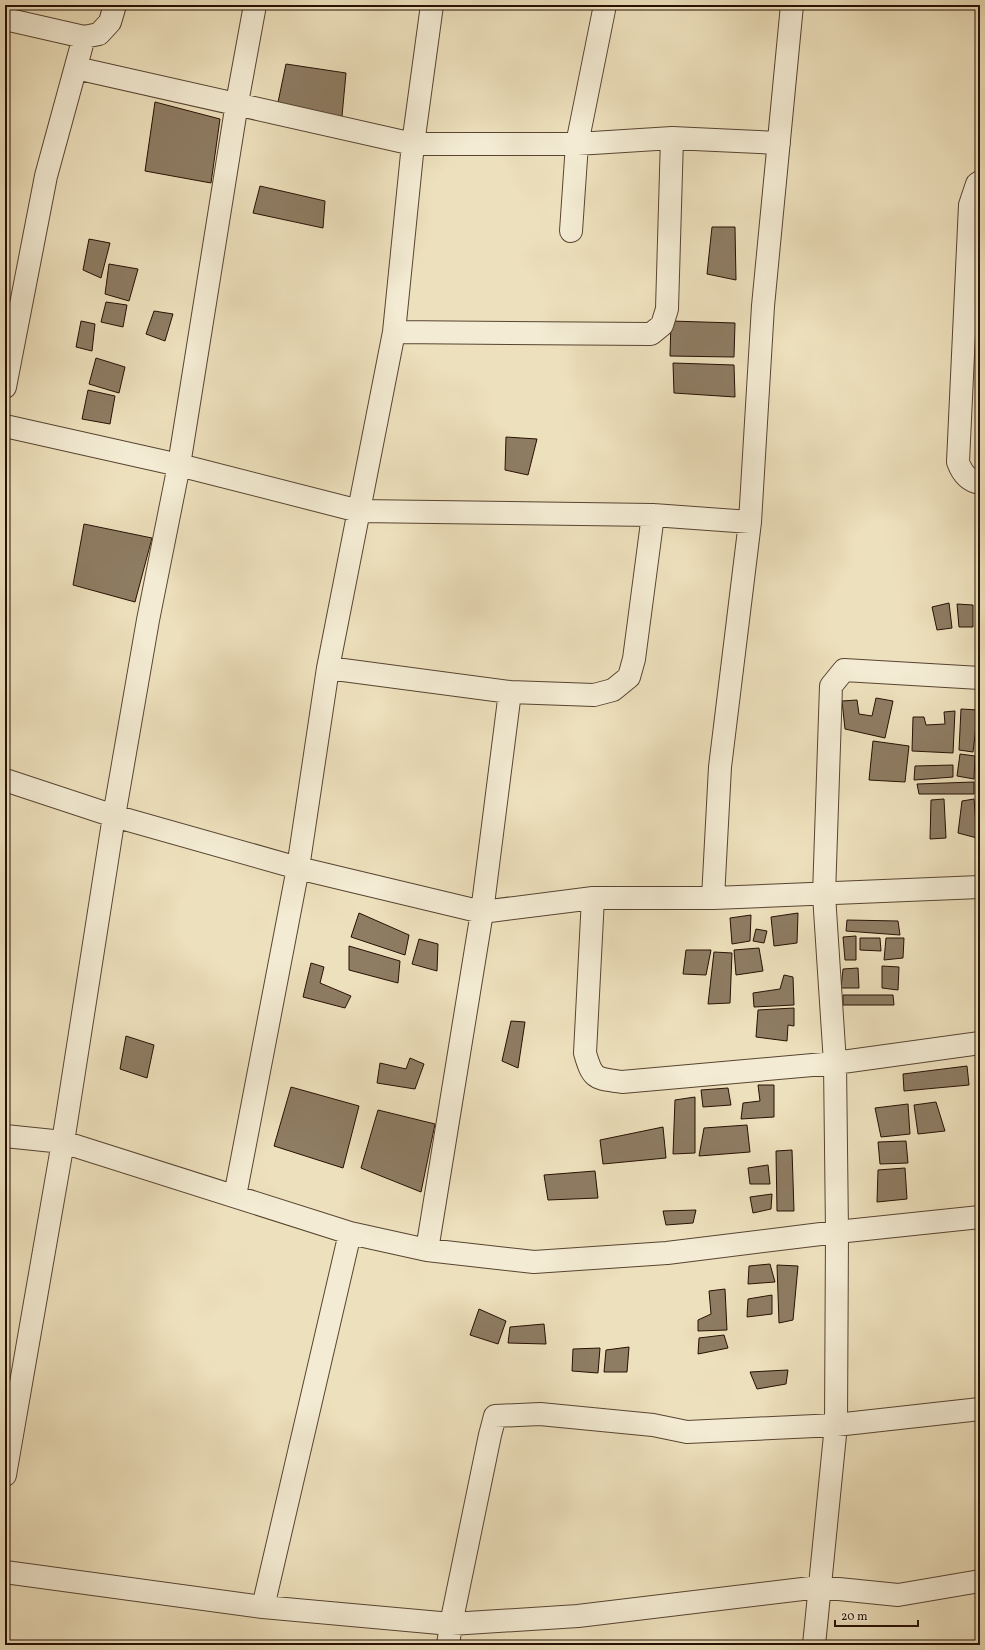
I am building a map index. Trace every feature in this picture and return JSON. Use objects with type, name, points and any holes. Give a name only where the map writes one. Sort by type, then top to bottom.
[{"type":"street","points":[[5,19],[84,37],[99,34],[110,22],[115,5]]},
{"type":"street","points":[[5,1475],[63,1142],[114,816],[148,620],[179,465],[237,103],[255,5]]},
{"type":"street","points":[[235,1196],[298,868],[328,668],[394,332],[413,144],[432,5]]},
{"type":"street","points":[[571,232],[578,144],[604,5]]},
{"type":"street","points":[[714,898],[720,767],[750,522],[763,306],[792,5]]},
{"type":"street","points":[[5,388],[46,176],[84,37]]},
{"type":"street","points":[[76,68],[237,103],[413,144],[578,144],[672,138],[779,143]]},
{"type":"street","points":[[394,332],[651,334],[662,325],[667,309],[672,138]]},
{"type":"street","points":[[980,182],[977,184],[970,205],[958,462],[962,472],[968,478],[980,483]]},
{"type":"street","points":[[5,426],[179,465],[359,511],[653,515],[750,522]]},
{"type":"street","points":[[328,668],[510,692],[594,695],[613,690],[629,677],[634,659],[653,515]]},
{"type":"street","points":[[814,1645],[836,1425],[837,1232],[835,1062],[824,895],[831,686],[844,670],[980,678]]},
{"type":"street","points":[[427,1250],[482,912],[510,692]]},
{"type":"street","points":[[5,780],[114,816],[298,868],[482,912],[593,898],[714,898],[824,895],[980,887]]},
{"type":"street","points":[[593,898],[585,1053],[589,1069],[597,1078],[622,1082],[835,1062],[980,1043]]},
{"type":"street","points":[[5,1136],[63,1142],[350,1233],[427,1250],[534,1262],[667,1253],[837,1232],[980,1217]]},
{"type":"street","points":[[263,1607],[350,1233]]},
{"type":"street","points":[[450,1635],[490,1435],[496,1416],[540,1414],[653,1425],[687,1432],[836,1425],[980,1409]]},
{"type":"street","points":[[5,1572],[263,1607],[450,1635],[578,1616],[819,1587],[898,1595],[980,1581]]},
{"type":"building","points":[[286,64],[346,73],[341,127],[276,112]]},
{"type":"building","points":[[155,102],[220,119],[211,183],[145,171]]},
{"type":"building","points":[[260,186],[325,201],[323,228],[253,213]]},
{"type":"building","points":[[712,227],[735,227],[736,280],[707,274]]},
{"type":"building","points":[[89,239],[110,243],[101,278],[83,270]]},
{"type":"building","points":[[109,264],[138,269],[129,301],[105,294]]},
{"type":"building","points":[[106,302],[127,305],[123,327],[101,322]]},
{"type":"building","points":[[154,311],[173,314],[165,341],[146,334]]},
{"type":"building","points":[[81,321],[95,324],[92,351],[76,347]]},
{"type":"building","points":[[671,321],[735,323],[734,357],[670,356]]},
{"type":"building","points":[[96,358],[125,367],[119,393],[89,384]]},
{"type":"building","points":[[673,363],[734,365],[735,397],[674,393]]},
{"type":"building","points":[[88,390],[115,396],[110,424],[82,419]]},
{"type":"building","points":[[506,437],[537,439],[528,475],[505,470]]},
{"type":"building","points":[[84,524],[152,538],[135,602],[73,585]]},
{"type":"building","points":[[949,603],[952,628],[937,630],[932,607]]},
{"type":"building","points":[[957,604],[973,605],[973,627],[959,627]]},
{"type":"building","points":[[876,698],[893,701],[885,738],[845,729],[842,701],[857,700],[859,714],[872,716]]},
{"type":"building","points":[[961,709],[978,710],[973,752],[959,750]]},
{"type":"building","points":[[955,711],[953,753],[912,751],[913,717],[924,717],[926,725],[945,724],[944,712]]},
{"type":"building","points":[[873,741],[909,746],[905,782],[869,780]]},
{"type":"building","points":[[960,754],[975,756],[974,779],[957,776]]},
{"type":"building","points":[[953,765],[953,777],[914,780],[915,766]]},
{"type":"building","points":[[974,782],[974,794],[919,794],[917,784]]},
{"type":"building","points":[[944,799],[946,838],[930,839],[931,800]]},
{"type":"building","points":[[974,799],[977,838],[958,833],[962,801]]},
{"type":"building","points":[[359,913],[409,935],[405,955],[351,937]]},
{"type":"building","points":[[798,913],[797,943],[774,946],[771,917]]},
{"type":"building","points":[[751,915],[750,941],[732,944],[730,918]]},
{"type":"building","points":[[847,920],[898,921],[900,935],[846,931]]},
{"type":"building","points":[[756,929],[767,931],[764,943],[753,941]]},
{"type":"building","points":[[856,936],[856,960],[845,960],[843,937]]},
{"type":"building","points":[[860,938],[880,938],[881,951],[860,950]]},
{"type":"building","points":[[886,938],[904,938],[903,958],[884,960]]},
{"type":"building","points":[[419,939],[438,944],[437,971],[412,964]]},
{"type":"building","points":[[349,946],[400,961],[398,983],[349,970]]},
{"type":"building","points":[[759,948],[763,971],[736,975],[734,950]]},
{"type":"building","points":[[686,950],[711,950],[706,975],[683,974]]},
{"type":"building","points":[[714,952],[732,953],[730,1003],[708,1004]]},
{"type":"building","points":[[311,963],[324,967],[320,983],[351,996],[345,1008],[303,997]]},
{"type":"building","points":[[882,966],[899,967],[898,990],[882,988]]},
{"type":"building","points":[[858,968],[859,988],[841,988],[843,969]]},
{"type":"building","points":[[784,975],[793,977],[794,1005],[754,1007],[753,993],[780,989]]},
{"type":"building","points":[[843,995],[893,995],[894,1005],[843,1005]]},
{"type":"building","points":[[794,1008],[794,1026],[788,1025],[787,1041],[756,1037],[758,1010]]},
{"type":"building","points":[[511,1021],[525,1022],[518,1068],[502,1061]]},
{"type":"building","points":[[126,1036],[154,1045],[147,1078],[120,1069]]},
{"type":"building","points":[[410,1058],[424,1064],[415,1089],[377,1083],[380,1063],[406,1069]]},
{"type":"building","points":[[967,1066],[969,1085],[904,1091],[903,1074]]},
{"type":"building","points":[[758,1085],[774,1085],[774,1117],[741,1119],[743,1103],[760,1101]]},
{"type":"building","points":[[291,1087],[359,1106],[343,1168],[274,1146]]},
{"type":"building","points":[[728,1088],[731,1105],[703,1107],[701,1090]]},
{"type":"building","points":[[695,1097],[695,1153],[673,1154],[675,1100]]},
{"type":"building","points":[[936,1102],[945,1131],[918,1134],[914,1105]]},
{"type":"building","points":[[908,1104],[910,1134],[881,1137],[875,1108]]},
{"type":"building","points":[[378,1110],[435,1124],[421,1192],[361,1168]]},
{"type":"building","points":[[747,1125],[750,1152],[699,1156],[704,1128]]},
{"type":"building","points":[[663,1127],[666,1158],[603,1164],[600,1140]]},
{"type":"building","points":[[906,1141],[908,1163],[880,1164],[878,1142]]},
{"type":"building","points":[[792,1150],[794,1211],[777,1211],[776,1151]]},
{"type":"building","points":[[768,1165],[770,1184],[750,1184],[748,1168]]},
{"type":"building","points":[[905,1168],[907,1199],[877,1202],[878,1170]]},
{"type":"building","points":[[595,1171],[598,1198],[548,1200],[544,1175]]},
{"type":"building","points":[[772,1194],[771,1209],[753,1213],[750,1197]]},
{"type":"building","points":[[696,1210],[693,1223],[666,1225],[663,1211]]},
{"type":"building","points":[[770,1264],[775,1282],[748,1284],[749,1266]]},
{"type":"building","points":[[777,1265],[798,1266],[793,1320],[779,1323]]},
{"type":"building","points":[[725,1289],[727,1330],[698,1331],[698,1320],[711,1314],[709,1291]]},
{"type":"building","points":[[772,1295],[772,1314],[747,1317],[748,1299]]},
{"type":"building","points":[[479,1309],[506,1321],[498,1344],[470,1335]]},
{"type":"building","points":[[544,1324],[546,1344],[508,1343],[510,1327]]},
{"type":"building","points":[[724,1335],[728,1348],[698,1354],[699,1338]]},
{"type":"building","points":[[629,1347],[627,1372],[604,1372],[606,1350]]},
{"type":"building","points":[[600,1348],[598,1373],[572,1371],[573,1349]]},
{"type":"building","points":[[788,1370],[786,1384],[757,1389],[750,1372]]}]
